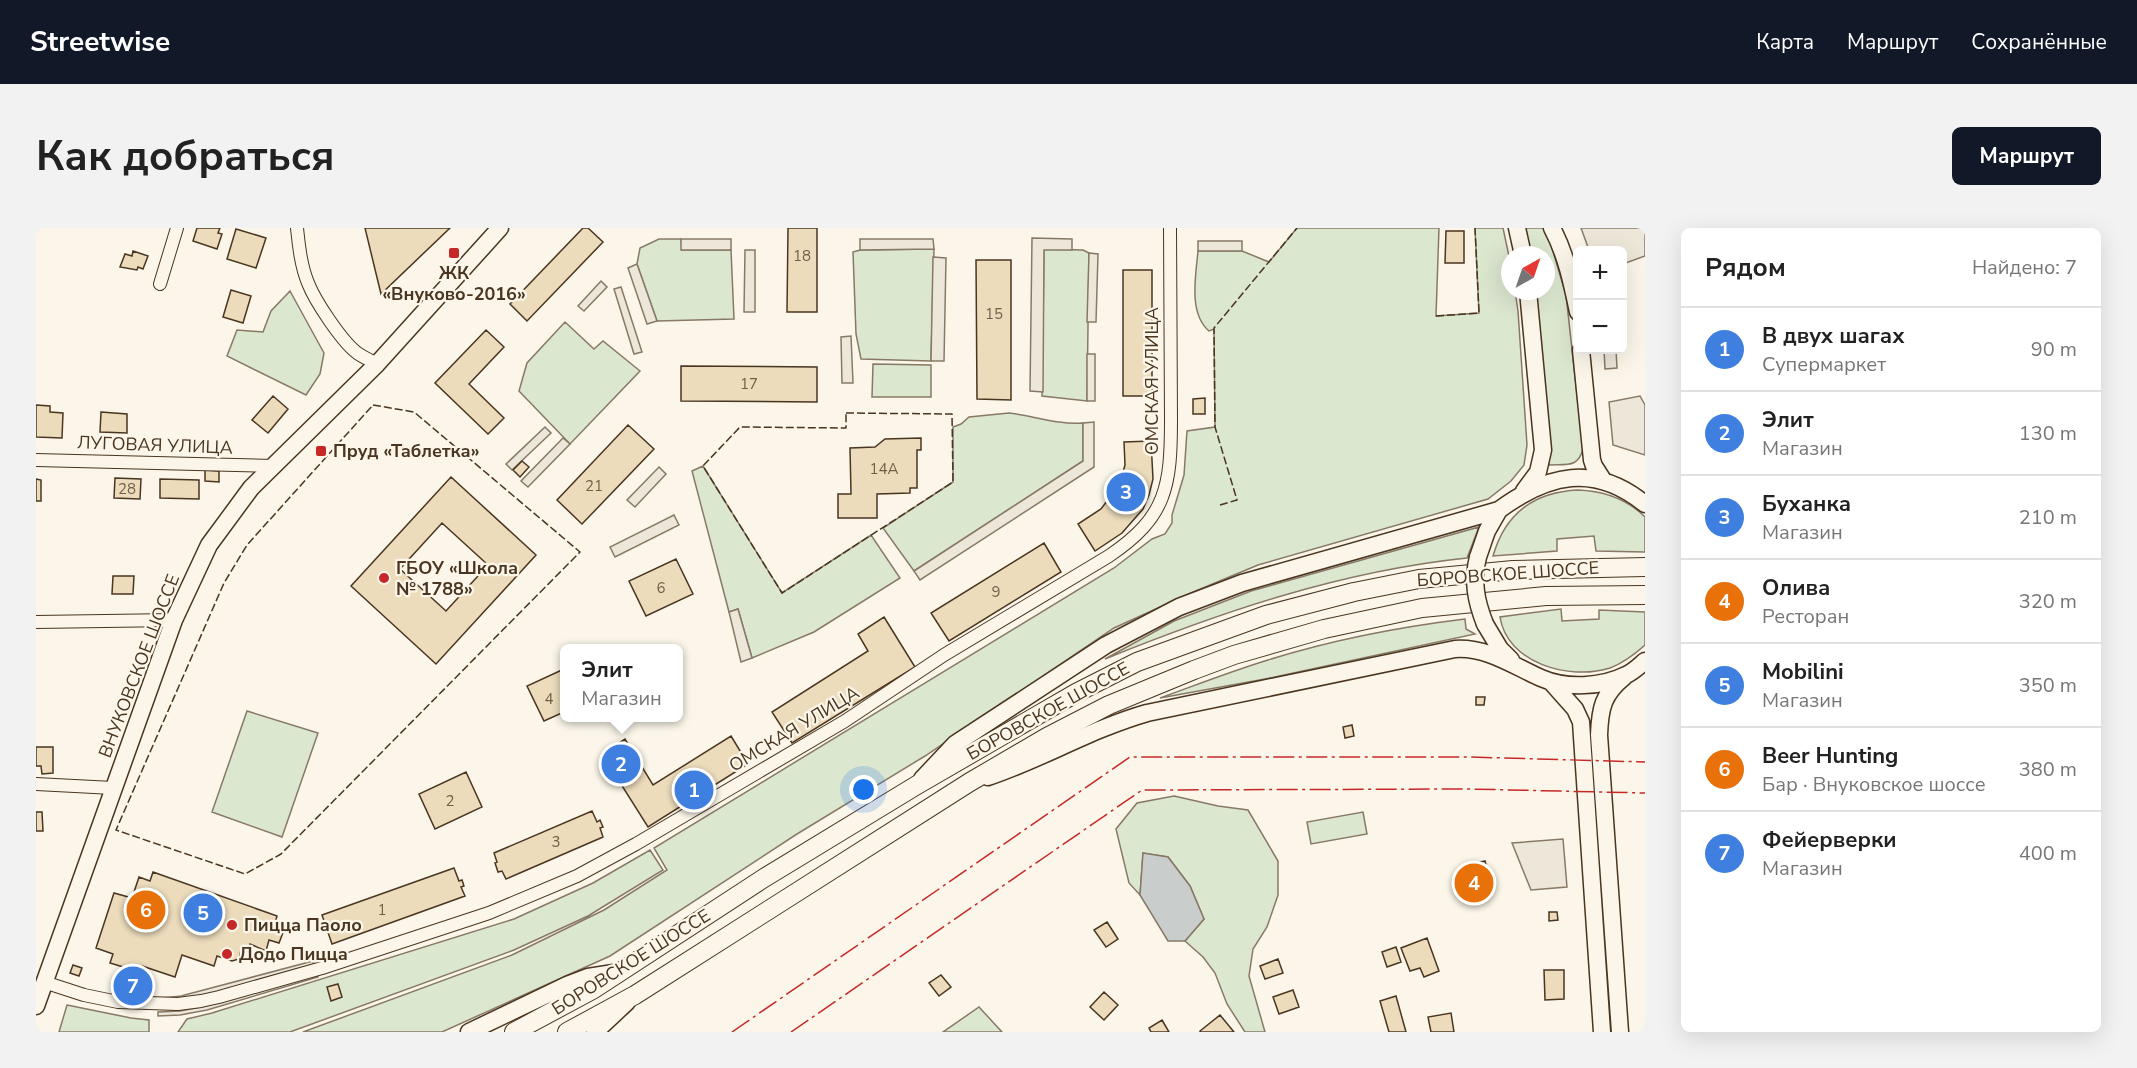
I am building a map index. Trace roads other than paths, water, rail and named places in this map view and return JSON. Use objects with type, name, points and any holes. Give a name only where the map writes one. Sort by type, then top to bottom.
[{"type":"main road","name":"ВНУКОВСКОЕ ШОССЕ","points":[[36,1006],[174,620],[209,545],[251,488],[377,364],[500,228]]},
{"type":"main road","points":[[1517,228],[1521,246]]},
{"type":"main road","points":[[1552,228],[1569,275],[1575,300]]},
{"type":"main road","points":[[1519,495],[1538,472],[1543,450],[1529,300]]},
{"type":"main road","points":[[1581,354],[1592,460],[1603,480]]},
{"type":"main road","points":[[917,784],[955,744],[1106,645],[1171,611],[1242,583],[1499,510],[1519,495],[1544,483],[1565,478],[1603,480],[1641,499]]},
{"type":"main road","points":[[1499,510],[1482,544],[1478,557],[1475,587],[1478,605],[1485,624],[1500,649],[1514,663]]},
{"type":"main road","name":"БОРОВСКОЕ ШОССЕ","points":[[514,1032],[620,972],[764,878],[917,784],[1076,693],[1129,666],[1266,615],[1354,592],[1432,578],[1514,570],[1645,567]]},
{"type":"main road","name":"БОРОВСКОЕ ШОССЕ","points":[[567,1032],[635,995],[970,782],[1047,737],[1120,700],[1234,655],[1324,629],[1437,606],[1546,596],[1645,595]]},
{"type":"main road","points":[[970,782],[1019,766],[1080,737],[1147,713],[1455,649],[1476,650],[1514,663],[1551,682],[1575,709],[1581,722],[1602,1032]]},
{"type":"main road","points":[[1620,1032],[1599,715],[1602,704],[1614,686],[1645,661]]},
{"type":"main road","points":[[1551,682],[1599,684],[1627,675]]},
{"type":"main road","points":[[469,1032],[588,976],[620,972]]},
{"type":"main road","points":[[595,1032],[635,995]]},
{"type":"street","points":[[160,284],[177,228]]},
{"type":"street","points":[[297,228],[301,259],[308,284],[318,303],[347,344],[357,353],[377,364]]},
{"type":"street","name":"ОМСКАЯ УЛИЦА","points":[[44,982],[84,995],[118,1002],[178,1004],[201,1001],[322,968],[489,913],[578,876],[636,844],[845,721],[944,655],[1130,542],[1159,508],[1167,480],[1171,451],[1170,228]]},
{"type":"street","name":"ЛУГОВАЯ УЛИЦА","points":[[36,459],[273,466]]},
{"type":"street","points":[[36,622],[174,620]]},
{"type":"street","points":[[36,784],[113,788]]},
{"type":"place","name":"ЖК «Внуково-2016»","points":[[454,253]]},
{"type":"place","name":"Пруд «Таблетка»","points":[[321,451]]},
{"type":"place","name":"Буханка","points":[[1126,492]]},
{"type":"place","name":"ГБОУ «Школа № 1788»","points":[[384,578]]},
{"type":"place","name":"Элит","points":[[621,764]]},
{"type":"place","name":"В двух шагах","points":[[694,790]]},
{"type":"place","name":"Олива","points":[[1474,883]]},
{"type":"place","name":"Beer Hunting","points":[[146,910]]},
{"type":"place","name":"Mobilini","points":[[203,913]]},
{"type":"place","name":"Пицца Паоло","points":[[232,925]]},
{"type":"place","name":"Додо Пицца","points":[[227,954]]},
{"type":"place","name":"Фейерверки","points":[[133,986]]}]
